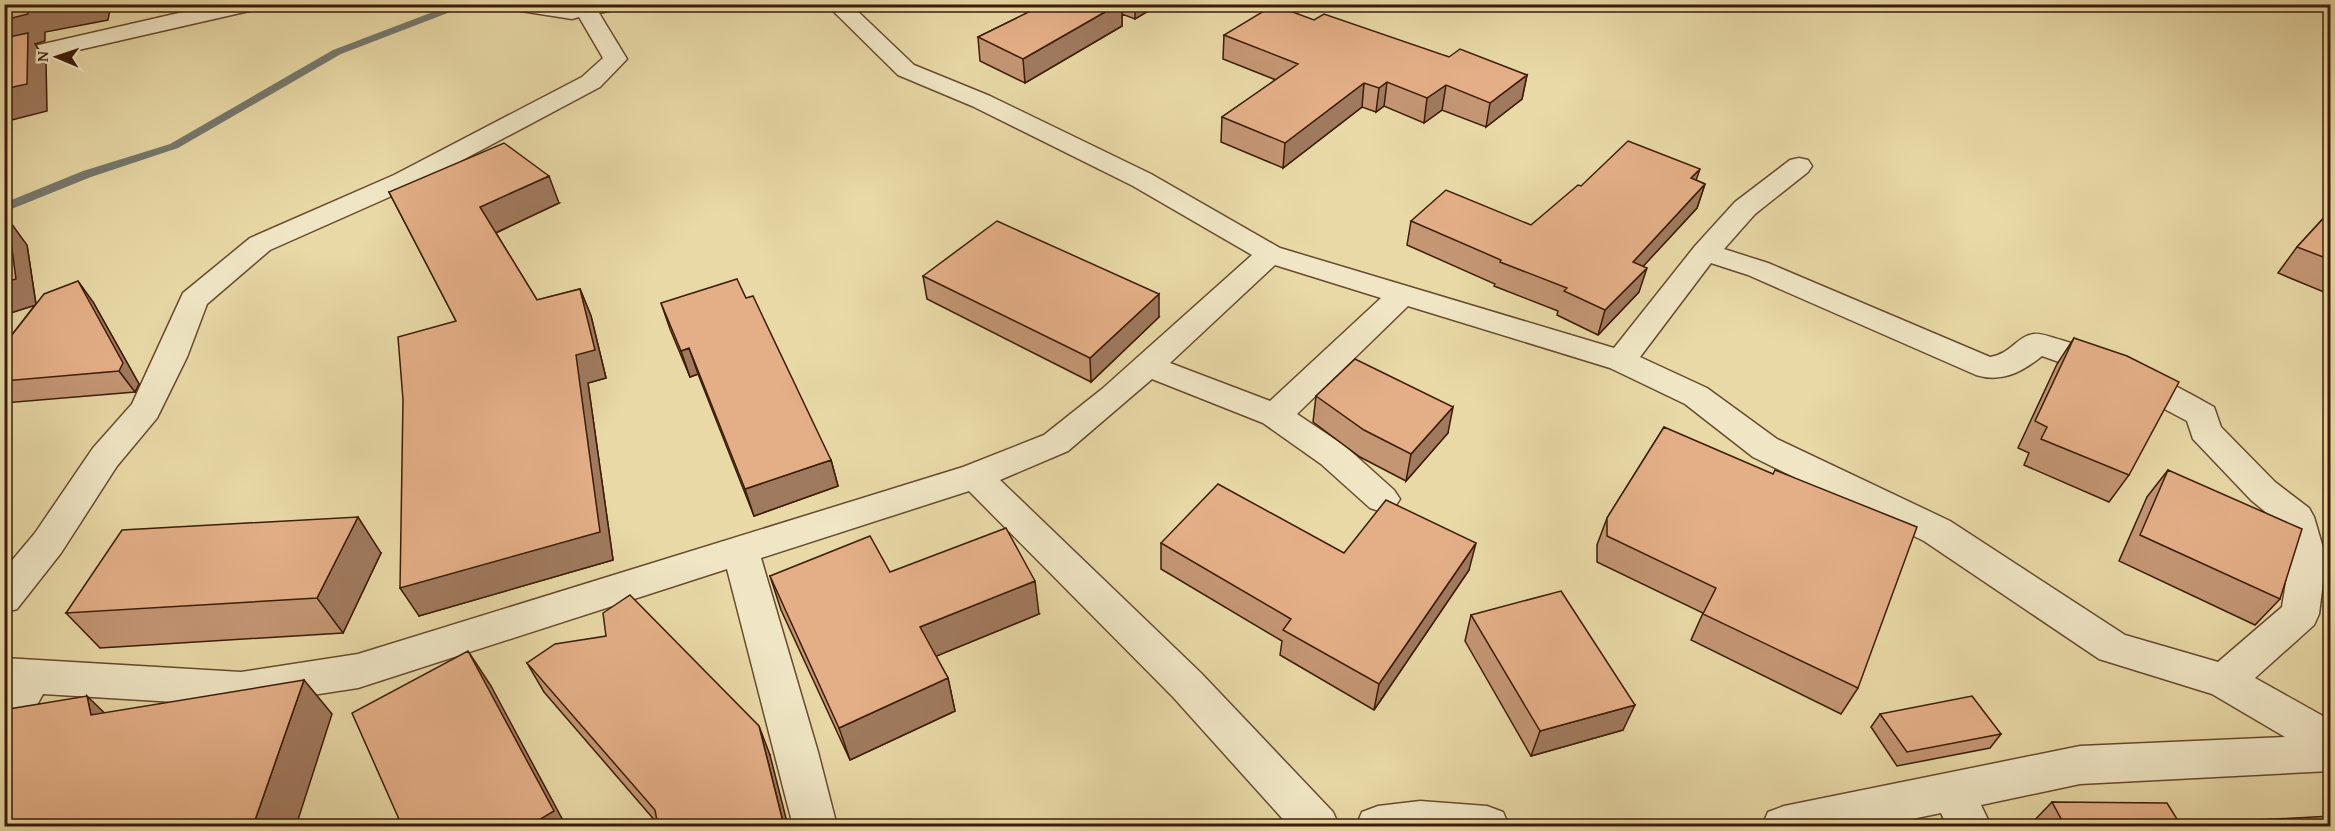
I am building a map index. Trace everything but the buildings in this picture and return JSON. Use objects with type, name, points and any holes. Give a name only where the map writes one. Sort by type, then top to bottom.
[{"type":"street","points":[[4,60],[249,4]]},
{"type":"street","points":[[4,598],[48,543],[105,457],[145,410],[171,357],[194,300],[260,244],[403,181],[591,82],[615,59],[597,7],[572,12],[521,4]]},
{"type":"street","points":[[837,4],[906,70],[981,101],[1142,180],[1270,254],[1621,361],[1696,396],[1765,448],[1937,531],[2113,648],[2224,681],[2331,741]]},
{"type":"street","points":[[1621,361],[1705,252],[1744,208],[1799,166]]},
{"type":"street","points":[[1705,252],[1758,269],[1987,368],[2012,364],[2036,344],[2089,358],[2158,388],[2202,415],[2205,430],[2263,491],[2296,518],[2308,558],[2300,614],[2224,681]]},
{"type":"street","points":[[4,725],[18,676],[241,689],[358,671],[975,476],[1056,443],[1148,366],[1270,254]]},
{"type":"street","points":[[1275,415],[1403,294]]},
{"type":"street","points":[[1148,366],[1275,415],[1333,454],[1382,499]]},
{"type":"street","points":[[975,476],[1187,686],[1317,826]]},
{"type":"street","points":[[740,549],[798,752],[814,826]]},
{"type":"street","points":[[1784,826],[1961,809],[2080,765],[2331,753]]},
{"type":"street","points":[[1378,826],[1420,821],[1487,826]]},
{"type":"waterway","points":[[4,208],[87,174],[174,146],[337,52],[430,15],[466,4]]}]
